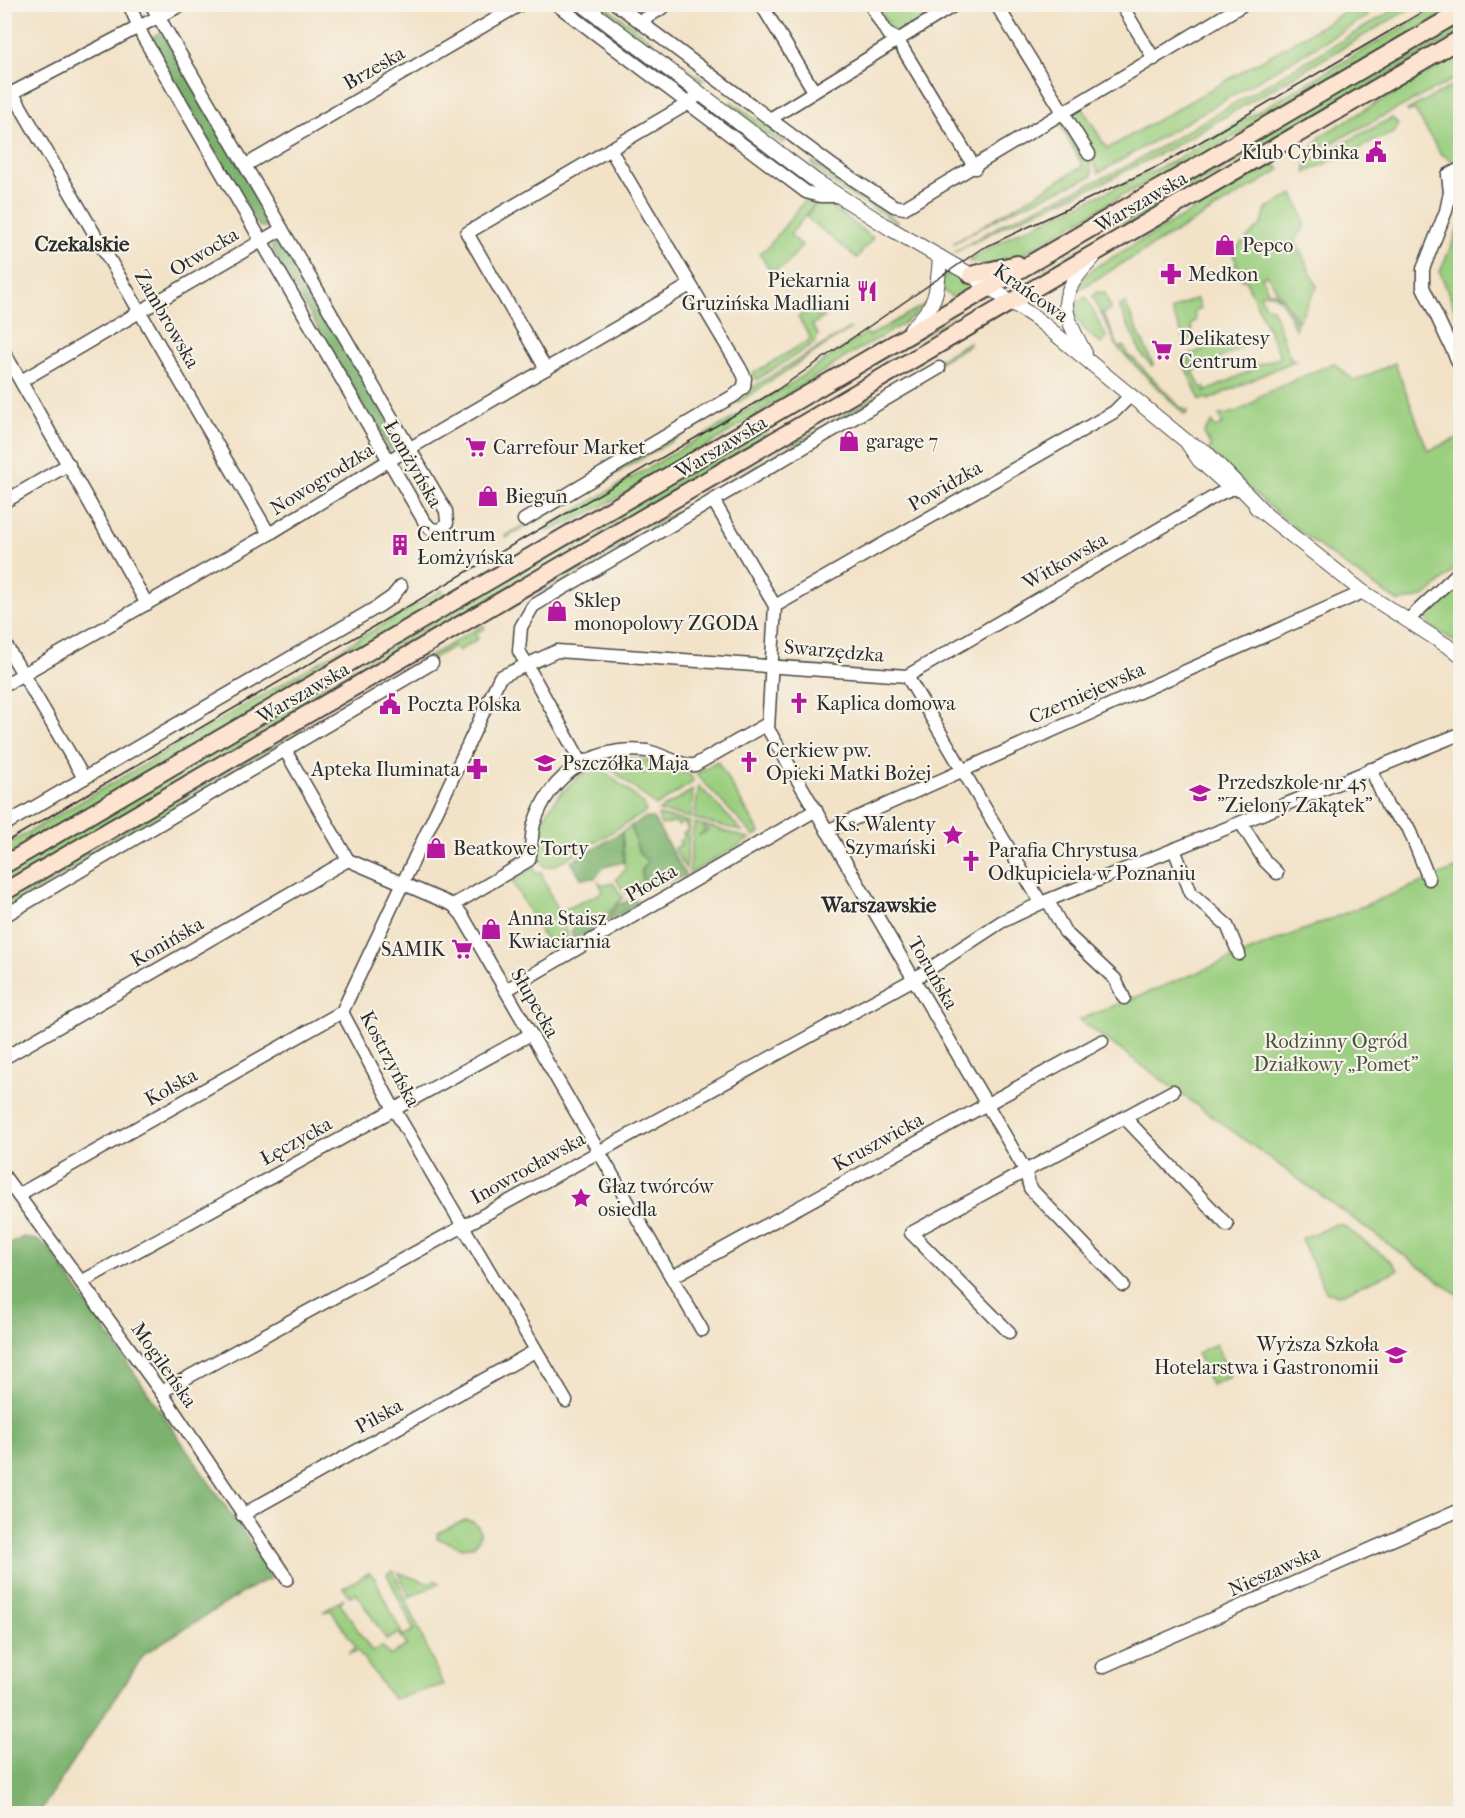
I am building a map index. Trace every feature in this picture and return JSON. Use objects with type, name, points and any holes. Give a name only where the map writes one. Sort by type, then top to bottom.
[{"type":"main road","name":"Warszawska","points":[[4,865],[1461,12]]},
{"type":"main road","name":"Warszawska","points":[[4,892],[1012,302],[1042,278],[1104,248],[1461,39]]},
{"type":"main road","points":[[971,275],[1011,266],[1052,251]]},
{"type":"main road","points":[[1042,278],[1052,251]]},
{"type":"main road","points":[[966,327],[990,287]]},
{"type":"street","name":"Łomżyńska","points":[[129,4],[138,28],[388,461],[426,525],[434,530],[441,530],[447,523],[447,514],[151,4]]},
{"type":"street","points":[[8,94],[183,4]]},
{"type":"street","name":"Brzeska","points":[[246,165],[521,4]]},
{"type":"street","name":"Krańcowa","points":[[556,4],[806,192],[820,196],[839,196]]},
{"type":"street","name":"Krańcowa","points":[[582,4],[839,196],[1012,302],[1089,360],[1186,441],[1199,460],[1238,489],[1363,592],[1461,654]]},
{"type":"street","points":[[616,4],[770,119],[894,206],[904,208],[975,168],[1240,6]]},
{"type":"street","points":[[640,22],[668,4]]},
{"type":"street","points":[[761,4],[814,91]]},
{"type":"street","points":[[870,4],[887,33],[897,39],[975,168]]},
{"type":"street","points":[[770,119],[956,4]]},
{"type":"street","points":[[996,4],[1089,154]]},
{"type":"street","points":[[1121,4],[1154,59]]},
{"type":"street","points":[[546,369],[467,233],[689,103],[700,93]]},
{"type":"street","name":"Zambrowska","points":[[8,94],[141,312],[269,534]]},
{"type":"street","points":[[610,149],[690,285]]},
{"type":"street","points":[[1461,169],[1448,175],[1450,192],[1446,211],[1423,269],[1423,287],[1461,366]]},
{"type":"street","name":"Otwocka","points":[[21,381],[282,229]]},
{"type":"street","points":[[1089,360],[1069,323],[1065,302],[1075,277],[1104,248]]},
{"type":"street","points":[[901,339],[928,313],[935,301],[940,257]]},
{"type":"street","name":"Nowogrodzka","points":[[4,685],[269,534],[388,461],[690,285]]},
{"type":"street","name":"Warszawska","points":[[524,520],[735,395],[744,387],[745,378],[690,285]]},
{"type":"street","points":[[4,352],[147,604]]},
{"type":"street","name":"Warszawska","points":[[524,665],[518,640],[521,627],[533,606],[939,368]]},
{"type":"street","name":"Powidzka","points":[[775,606],[1117,410],[1131,395]]},
{"type":"street","points":[[4,502],[69,464]]},
{"type":"street","name":"Witkowska","points":[[907,676],[1238,489]]},
{"type":"street","points":[[285,750],[348,860],[453,905],[529,860],[532,834],[542,805],[556,783],[580,762],[628,750],[661,754],[690,766],[695,765],[767,724],[773,665],[775,606],[713,500]]},
{"type":"street","points":[[1408,620],[1461,571]]},
{"type":"street","name":"Warszawska","points":[[4,825],[379,606],[392,597],[401,586]]},
{"type":"street","name":"Czerniejewska","points":[[827,831],[1363,592]]},
{"type":"street","points":[[4,642],[84,778]]},
{"type":"street","name":"Swarzędzka","points":[[500,677],[557,651],[907,676],[1065,932],[1115,979],[1124,998]]},
{"type":"street","name":"Warszawska","points":[[4,916],[432,663]]},
{"type":"street","points":[[524,665],[580,762]]},
{"type":"street","name":"Kostrzyńska","points":[[500,677],[342,1012],[394,1109],[566,1401]]},
{"type":"street","name":"Toruńska","points":[[767,724],[1025,1170],[1030,1188],[1123,1285]]},
{"type":"street","name":"Inowrocławska","points":[[161,1392],[914,979],[1000,922],[1173,849],[1461,734]]},
{"type":"street","points":[[1371,769],[1388,808],[1408,827],[1429,879]]},
{"type":"street","name":"Płocka","points":[[506,990],[816,810]]},
{"type":"street","points":[[1241,823],[1265,861],[1277,873]]},
{"type":"street","points":[[1173,849],[1191,892],[1227,925],[1239,954]]},
{"type":"street","name":"Konińska","points":[[4,1058],[348,860]]},
{"type":"street","name":"Słupecka","points":[[453,905],[462,915],[506,990],[702,1330]]},
{"type":"street","name":"Kolska","points":[[18,1195],[342,1012]]},
{"type":"street","name":"Łęczycka","points":[[81,1282],[531,1034]]},
{"type":"street","name":"Kruszwicka","points":[[672,1277],[1102,1041]]},
{"type":"street","points":[[1009,1332],[911,1233],[1173,1091]]},
{"type":"street","points":[[1125,1118],[1227,1225]]},
{"type":"street","name":"Mogileńska","points":[[4,1176],[161,1392],[286,1580]]},
{"type":"street","name":"Pilska","points":[[242,1515],[535,1351]]},
{"type":"street","name":"Nieszawska","points":[[1102,1667],[1461,1510]]},
{"type":"green space","points":[[1404,4],[1416,5],[1169,149],[1104,182],[1006,225],[953,253],[1004,223],[1124,168]]},
{"type":"green space","points":[[562,5],[573,5],[681,86],[685,93],[678,90]]},
{"type":"green space","points":[[591,5],[604,5],[703,80],[698,84]]},
{"type":"green space","points":[[877,5],[949,5],[900,34],[892,31]]},
{"type":"green space","points":[[1351,5],[1364,8],[1368,16],[1099,173],[1071,122],[1071,113],[1082,107],[1107,149],[1332,20],[1352,7]]},
{"type":"green space","points":[[1441,5],[1460,5],[1208,152],[1123,195],[1020,256],[988,266],[968,261],[1011,236],[1172,162]]},
{"type":"green space","points":[[1460,19],[1460,33],[1043,274],[1046,269],[1133,217],[1215,163]]},
{"type":"green space","points":[[161,32],[271,220],[268,227],[259,227],[150,38]]},
{"type":"green space","points":[[1460,54],[1460,76],[1318,150],[1310,151],[1322,135]]},
{"type":"green space","points":[[1460,82],[1460,132],[1451,136],[1460,153],[1460,162],[1455,163],[1440,153],[1414,109],[1408,112],[1407,110]]},
{"type":"green space","points":[[732,102],[785,141],[783,143],[765,134],[726,106]]},
{"type":"green space","points":[[1392,118],[1398,125],[1395,132],[1305,173],[1307,162]]},
{"type":"green space","points":[[1061,120],[1064,121],[1086,154],[1092,176],[1011,211],[952,244],[1083,166],[1060,123],[1048,126]]},
{"type":"green space","points":[[813,162],[878,203],[898,223],[834,185],[812,164]]},
{"type":"green space","points":[[1275,165],[1280,169],[1274,174],[1071,294],[1087,274],[1099,265]]},
{"type":"green space","points":[[1293,194],[1302,212],[1304,224],[1295,239],[1317,287],[1298,321],[1267,275],[1262,277],[1269,293],[1275,291],[1297,323],[1295,329],[1283,303],[1278,298],[1267,294],[1260,295],[1265,306],[1272,308],[1291,359],[1296,360],[1208,400],[1206,398],[1200,400],[1184,365],[1190,362],[1188,356],[1236,334],[1242,348],[1193,371],[1201,388],[1204,387],[1206,391],[1203,393],[1256,366],[1281,357],[1245,279],[1242,280],[1240,268],[1237,269],[1232,252],[1262,224],[1266,209]]},
{"type":"green space","points":[[806,199],[815,203],[790,235],[802,245],[786,265],[771,272],[759,253],[768,247]]},
{"type":"green space","points":[[817,203],[829,205],[873,238],[857,258],[806,217]]},
{"type":"green space","points":[[1460,225],[1460,323],[1440,272]]},
{"type":"green space","points":[[277,239],[283,240],[401,444],[400,449],[395,452],[388,449],[271,247]]},
{"type":"green space","points":[[949,273],[972,288],[954,298],[942,290],[941,279]]},
{"type":"green space","points":[[1096,292],[1105,293],[1111,309],[1103,313],[1119,348],[1124,346],[1128,356],[1134,359],[1181,408],[1188,411],[1185,415],[1118,348],[1093,297]]},
{"type":"green space","points":[[1086,297],[1107,338],[1101,344],[1081,326],[1075,314],[1076,302]]},
{"type":"green space","points":[[1196,298],[1201,308],[1194,311],[1196,321],[1191,324],[1193,338],[1185,341],[1171,310]]},
{"type":"green space","points":[[929,302],[909,320],[838,362],[696,453],[624,495],[548,532],[546,528],[778,392],[866,333],[869,336]]},
{"type":"green space","points":[[1125,303],[1152,366],[1142,355],[1119,306]]},
{"type":"green space","points":[[812,309],[818,317],[823,314],[825,317],[812,325],[818,334],[815,343],[756,380],[752,374],[811,339],[798,317]]},
{"type":"green space","points":[[954,317],[784,417],[756,442],[5,885],[4,873]]},
{"type":"green space","points":[[851,328],[748,396],[506,538],[505,536]]},
{"type":"green space","points":[[969,342],[969,345],[537,597],[542,590]]},
{"type":"green space","points":[[1333,363],[1355,381],[1395,363],[1428,451],[1460,437],[1460,564],[1426,596],[1399,602],[1373,585],[1276,512],[1208,450],[1211,447],[1204,433],[1212,422],[1215,428],[1223,424],[1219,415],[1241,410],[1252,404],[1259,396]]},
{"type":"green space","points":[[1460,585],[1460,645],[1428,624],[1429,615]]},
{"type":"green space","points":[[461,588],[5,857],[5,846],[442,590],[446,596]]},
{"type":"green space","points":[[483,625],[485,628],[475,634],[478,639],[458,651],[454,646],[5,909],[4,900]]},
{"type":"green space","points":[[629,758],[664,763],[691,776],[693,782],[656,806],[604,763]]},
{"type":"green space","points":[[717,761],[760,833],[754,836],[696,774]]},
{"type":"green space","points":[[597,765],[644,804],[646,812],[554,866],[545,867],[538,853],[538,838],[542,823],[550,808],[572,782]]},
{"type":"green space","points":[[699,786],[742,831],[694,819]]},
{"type":"green space","points":[[693,790],[691,818],[658,811]]},
{"type":"green space","points":[[658,815],[690,822],[686,869],[674,848],[681,845],[679,841],[685,837],[683,834],[688,830],[684,822],[678,826],[676,822],[661,825]]},
{"type":"green space","points":[[645,818],[653,818],[686,876],[643,888],[642,870],[648,862],[639,853],[631,826]]},
{"type":"green space","points":[[694,823],[703,825],[705,830],[698,836],[708,831],[705,825],[750,839],[689,874]]},
{"type":"green space","points":[[631,826],[639,852],[648,862],[642,870],[643,888],[625,893],[616,879],[625,870],[622,832]]},
{"type":"green space","points":[[622,832],[624,862],[604,867],[595,878],[581,878],[571,862]]},
{"type":"green space","name":"Rodzinny Ogród Działkowy „Pomet”","points":[[1460,867],[1460,1296],[1079,1020]]},
{"type":"green space","points":[[534,868],[536,874],[541,872],[571,944],[553,954],[512,881]]},
{"type":"green space","points":[[599,882],[603,885],[613,883],[623,898],[603,917],[566,920],[564,917],[567,915],[566,909],[603,892]]},
{"type":"green space","points":[[634,899],[639,903],[574,940],[571,932],[577,924],[603,921],[618,905]]},
{"type":"green space","points":[[1336,1224],[1342,1225],[1392,1262],[1398,1270],[1339,1295],[1327,1293],[1301,1239]]},
{"type":"green space","points":[[23,1237],[37,1240],[49,1248],[269,1570],[270,1579],[257,1584],[145,1653],[39,1813],[5,1813],[4,1248]]},
{"type":"green space","points":[[1216,1344],[1230,1377],[1211,1385],[1197,1353]]},
{"type":"green space","points":[[465,1520],[475,1523],[480,1530],[479,1538],[473,1546],[463,1548],[437,1538],[438,1533]]},
{"type":"green space","points":[[394,1572],[443,1685],[393,1699],[358,1651],[350,1653],[356,1647],[331,1610],[323,1612],[344,1598],[340,1603],[372,1652],[382,1646],[390,1656],[407,1645],[399,1633],[387,1640],[356,1593],[350,1596],[343,1588],[369,1573],[374,1577],[403,1636],[414,1630],[387,1574]]},
{"type":"green space","points":[[399,1573],[428,1583],[436,1580],[440,1583],[409,1597]]},
{"type":"tram line","points":[[4,843],[777,390],[981,249],[1161,165],[1436,4]]},
{"type":"place","name":"Klub Cybinka","points":[[1376,152]]},
{"type":"place","name":"Pepco","points":[[1225,245]]},
{"type":"place","name":"Medkon","points":[[1171,274]]},
{"type":"place","name":"Piekarnia Gruzińska Madliani","points":[[867,291]]},
{"type":"place","name":"Delikatesy Centrum","points":[[1162,350]]},
{"type":"place","name":"garage 7","points":[[849,441]]},
{"type":"place","name":"Carrefour Market","points":[[476,447]]},
{"type":"place","name":"Biegun","points":[[488,496]]},
{"type":"place","name":"Centrum Łomżyńska","points":[[400,545]]},
{"type":"place","name":"Sklep monopolowy ZGODA","points":[[557,611]]},
{"type":"place","name":"Kaplica domowa","points":[[799,703]]},
{"type":"place","name":"Poczta Polska","points":[[390,704]]},
{"type":"place","name":"Cerkiew pw. Opieki Matki Bożej","points":[[749,762]]},
{"type":"place","name":"Pszczółka Maja","points":[[545,763]]},
{"type":"place","name":"Apteka Iluminata","points":[[477,769]]},
{"type":"place","name":"Przedszkole nr 45 \"Zielony Zakątek\"","points":[[1200,793]]},
{"type":"place","name":"Ks. Walenty Szymański","points":[[953,835]]},
{"type":"place","name":"Beatkowe Torty","points":[[436,848]]},
{"type":"place","name":"Parafia Chrystusa Odkupiciela w Poznaniu","points":[[971,861]]},
{"type":"place","name":"Anna Staisz Kwiaciarnia","points":[[491,929]]},
{"type":"place","name":"SAMIK","points":[[462,949]]},
{"type":"place","name":"Głaz twórców osiedla","points":[[581,1198]]},
{"type":"place","name":"Wyższa Szkoła Hotelarstwa i Gastronomii","points":[[1396,1355]]},
{"type":"district","name":"Czekalskie","points":[[82,244]]},
{"type":"district","name":"Warszawskie","points":[[879,905]]}]
